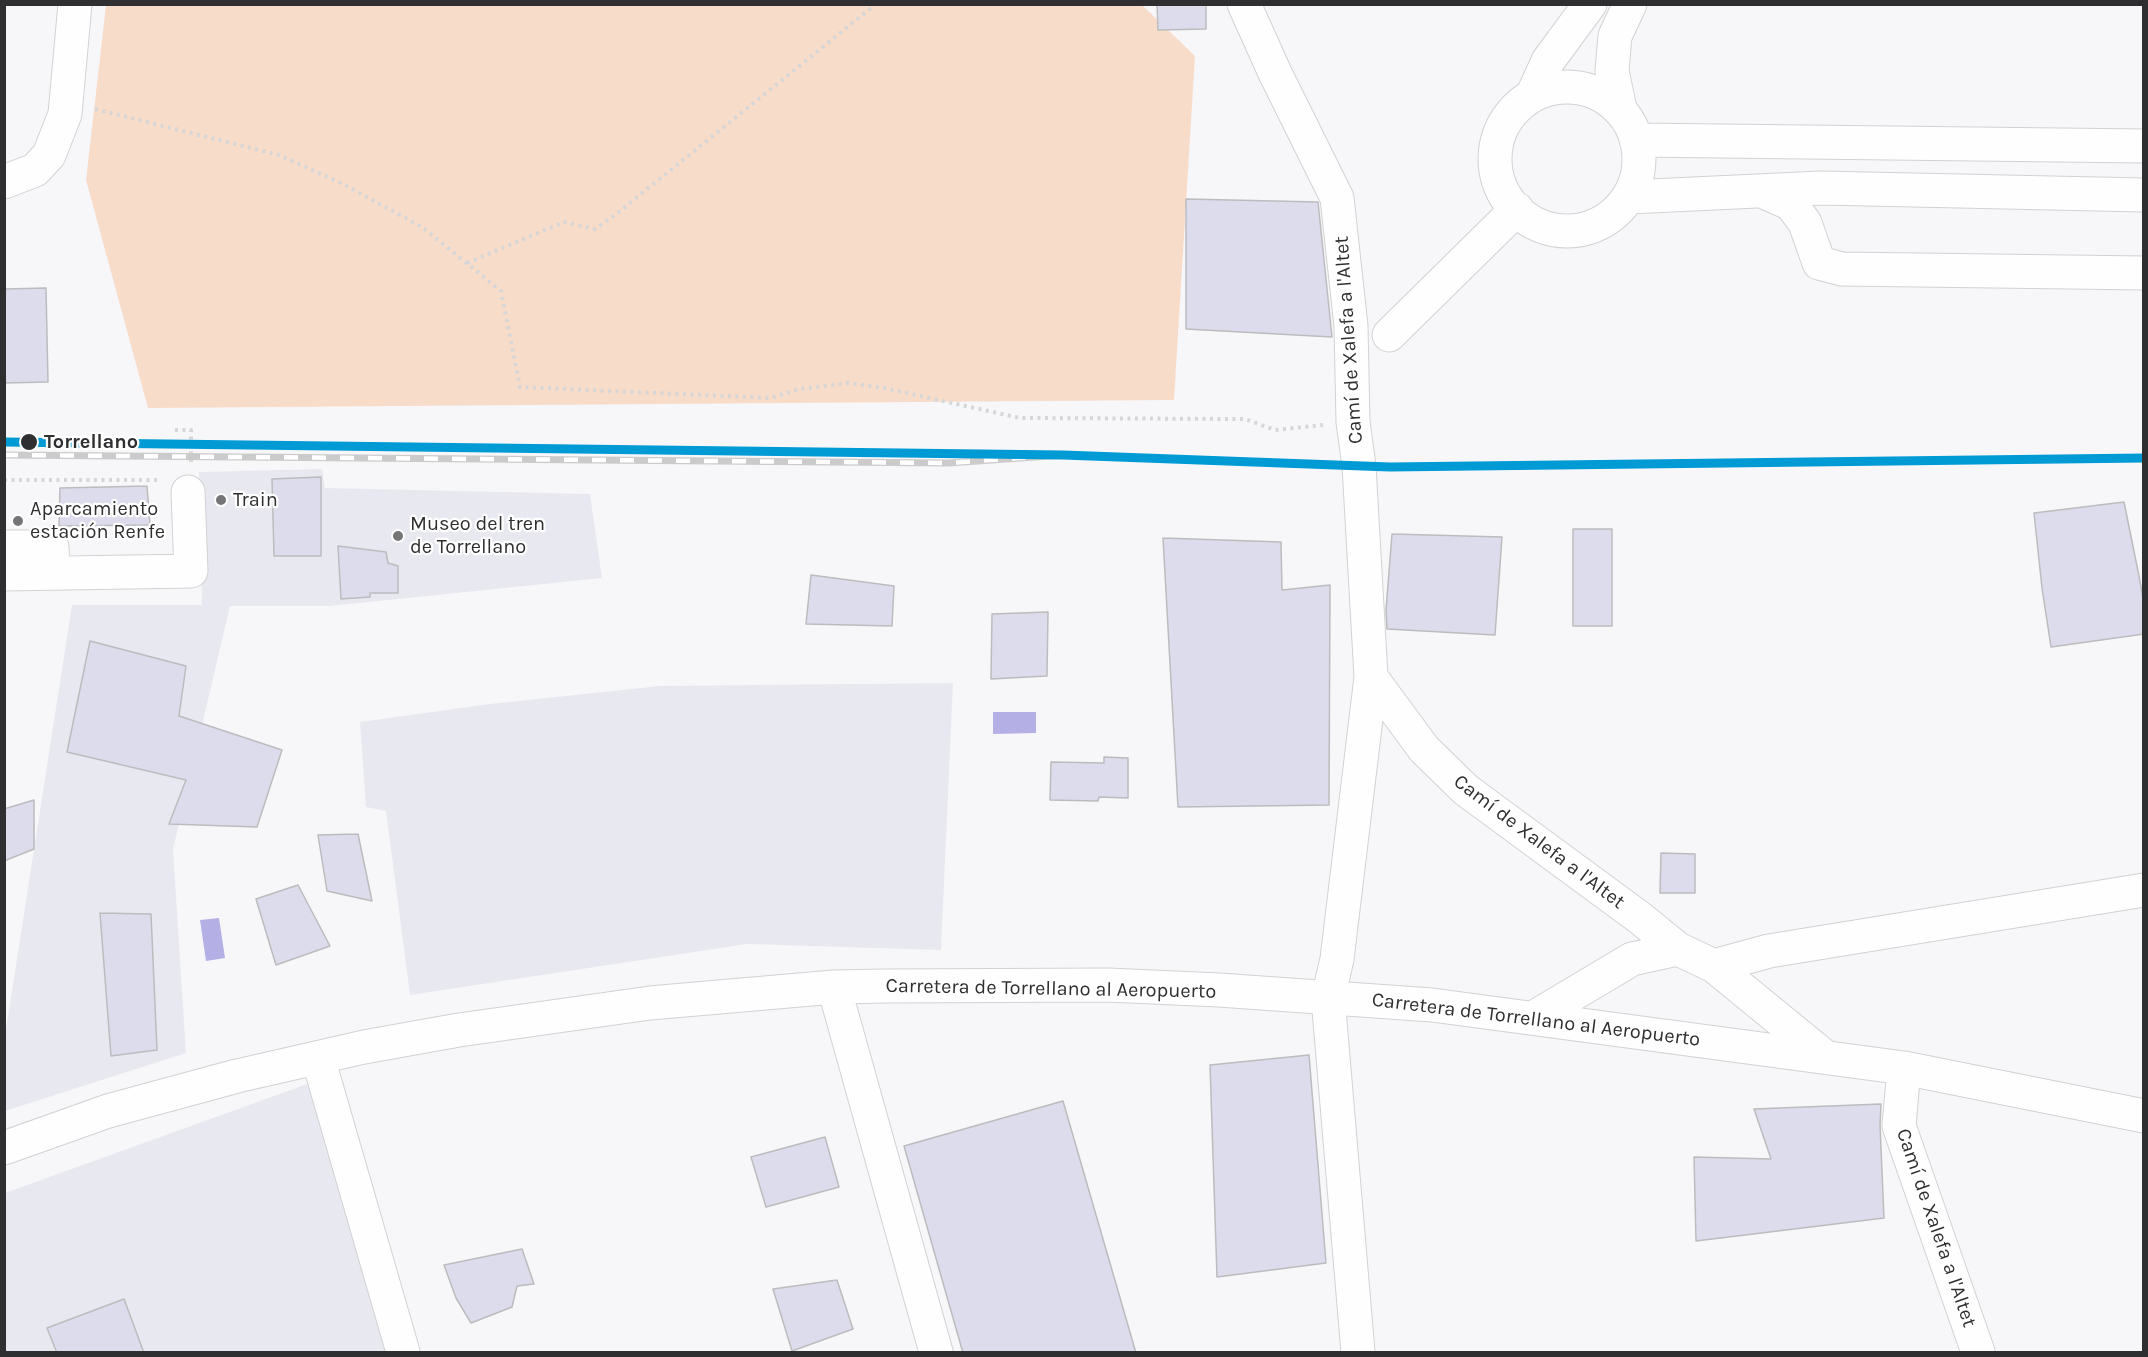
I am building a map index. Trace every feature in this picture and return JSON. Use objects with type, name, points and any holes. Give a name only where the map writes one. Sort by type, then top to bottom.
[{"type":"street","points":[[4,182],[35,170],[49,155],[65,114],[75,4]]},
{"type":"street","name":"Camí de Xalefa a l'Altet","points":[[1244,4],[1275,73],[1337,198],[1351,326],[1353,422],[1359,466],[1371,677],[1424,749],[1466,790],[1640,918],[1678,949],[1714,966],[1824,1056]]},
{"type":"street","points":[[1532,96],[1548,61],[1590,4]]},
{"type":"street","points":[[1620,109],[1612,71],[1615,36],[1630,4]]},
{"type":"street","points":[[1579,87],[1601,95],[1620,109],[1633,129],[1636,140],[1639,152],[1638,176],[1629,197],[1613,215],[1592,227],[1569,231],[1545,228],[1524,217],[1508,200],[1497,178],[1495,154],[1500,131],[1513,110],[1532,96],[1555,88],[1579,87]]},
{"type":"street","points":[[1636,140],[2144,146]]},
{"type":"street","points":[[1629,197],[1821,188],[2144,195]]},
{"type":"street","points":[[1762,191],[1791,204],[1805,223],[1819,263],[1842,269],[2144,273]]},
{"type":"street","points":[[1389,335],[1517,209]]},
{"type":"street","points":[[4,574],[191,571],[189,486]]},
{"type":"street","points":[[4,547],[52,547],[53,573]]},
{"type":"street","points":[[1358,1353],[1328,998],[1337,959],[1371,677]]},
{"type":"street","points":[[1714,966],[1769,951],[2144,890]]},
{"type":"street","points":[[1533,1018],[1632,959],[1678,949]]},
{"type":"street","name":"Carretera de Torrellano al Aeropuerto","points":[[4,1148],[108,1111],[237,1076],[459,1030],[650,1003],[834,987],[1108,985],[1432,1005],[1904,1068],[2144,1116]]},
{"type":"street","points":[[834,987],[936,1353]]},
{"type":"street","points":[[318,1058],[403,1353]]},
{"type":"street","name":"Camí de Xalefa a l'Altet","points":[[1904,1068],[1899,1126],[1978,1353]]},
{"type":"path","points":[[467,263],[564,222],[595,229],[876,4]]},
{"type":"path","points":[[66,102],[279,155],[343,184],[422,227],[501,291],[520,387],[771,398],[799,388],[849,383],[889,389],[1020,418],[1245,419],[1275,430],[1353,422]]},
{"type":"path","points":[[4,480],[189,486],[191,430],[175,430]]},
{"type":"shaded area","points":[[1141,4],[1195,56],[1174,400],[148,408],[86,180],[106,5]]},
{"type":"shaded area","points":[[322,469],[325,488],[590,494],[602,578],[330,606],[230,606],[173,849],[186,1053],[5,1111],[5,1036],[72,605],[202,605],[199,472]]},
{"type":"shaded area","points":[[953,683],[941,950],[747,944],[410,995],[386,811],[366,807],[360,722],[490,704],[660,686]]},
{"type":"shaded area","points":[[993,712],[1036,712],[1036,733],[993,734]]},
{"type":"shaded area","points":[[219,918],[225,958],[206,961],[200,920]]},
{"type":"shaded area","points":[[324,1078],[403,1352],[5,1352],[5,1193]]},
{"type":"building","points":[[1157,4],[1206,4],[1206,29],[1158,30]]},
{"type":"building","points":[[1186,199],[1318,202],[1332,337],[1186,329]]},
{"type":"building","points":[[46,288],[48,382],[4,383],[4,289]]},
{"type":"building","points":[[321,477],[321,556],[274,556],[272,479]]},
{"type":"building","name":"Torrellano","points":[[147,486],[150,525],[59,526],[60,488]]},
{"type":"building","points":[[2124,502],[2144,604],[2144,634],[2051,647],[2034,513]]},
{"type":"building","points":[[1573,529],[1612,529],[1612,626],[1573,626]]},
{"type":"building","points":[[1392,534],[1502,537],[1495,635],[1387,629],[1386,610]]},
{"type":"building","points":[[1163,538],[1281,542],[1282,590],[1330,585],[1329,805],[1178,807]]},
{"type":"building","points":[[338,546],[386,552],[388,563],[398,566],[398,593],[370,593],[370,597],[341,599]]},
{"type":"building","points":[[811,575],[894,586],[892,626],[806,624]]},
{"type":"building","points":[[1048,612],[1047,676],[991,679],[992,614]]},
{"type":"building","points":[[90,641],[186,666],[179,716],[282,750],[257,827],[169,824],[186,780],[67,752]]},
{"type":"building","points":[[1104,757],[1128,758],[1128,798],[1099,797],[1098,801],[1050,800],[1051,762],[1104,763]]},
{"type":"building","points":[[34,800],[34,849],[4,861],[4,809]]},
{"type":"building","points":[[358,834],[372,901],[327,891],[318,835]]},
{"type":"building","points":[[1661,853],[1695,854],[1695,893],[1660,893]]},
{"type":"building","points":[[298,885],[330,946],[276,965],[256,899]]},
{"type":"building","points":[[100,913],[151,914],[157,1050],[111,1056]]},
{"type":"building","points":[[1309,1055],[1326,1263],[1217,1277],[1210,1065]]},
{"type":"building","points":[[1063,1101],[1136,1353],[963,1353],[904,1146]]},
{"type":"building","points":[[1881,1104],[1884,1218],[1696,1241],[1694,1157],[1771,1159],[1754,1109]]},
{"type":"building","points":[[825,1137],[839,1187],[766,1207],[751,1157]]},
{"type":"building","points":[[522,1249],[534,1284],[517,1286],[512,1307],[471,1323],[456,1298],[444,1265]]},
{"type":"building","points":[[837,1280],[853,1329],[792,1351],[773,1289]]},
{"type":"building","points":[[124,1299],[144,1353],[57,1353],[47,1328]]},
{"type":"railway","points":[[4,455],[949,463],[1063,455]]},
{"type":"transit line","points":[[4,442],[1063,455],[1390,467],[2144,458]]},
{"type":"place","name":"Torrellano","points":[[29,442]]},
{"type":"place","name":"Train","points":[[221,500]]},
{"type":"place","name":"Aparcamiento estación Renfe","points":[[18,521]]},
{"type":"place","name":"Museo del tren de Torrellano","points":[[398,536]]}]
